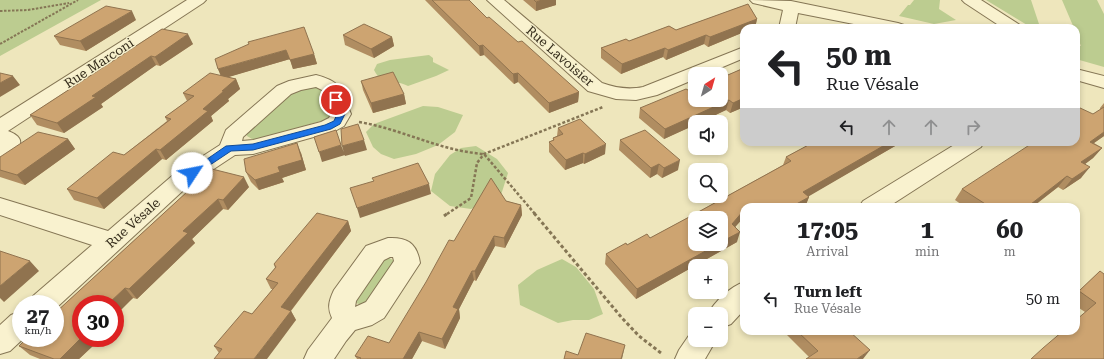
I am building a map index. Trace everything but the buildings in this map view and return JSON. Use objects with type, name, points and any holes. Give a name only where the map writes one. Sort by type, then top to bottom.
[{"type":"street","name":"Rue Marconi","points":[[0,127],[198,0]]},
{"type":"street","name":"Rue Lavoisier","points":[[495,0],[595,87],[610,93],[630,95],[650,91],[740,54]]},
{"type":"street","points":[[758,0],[879,24]]},
{"type":"street","points":[[970,0],[1008,24]]},
{"type":"street","points":[[981,0],[1020,24]]},
{"type":"street","points":[[788,24],[791,6]]},
{"type":"street","points":[[1080,75],[1104,82]]},
{"type":"street","points":[[316,81],[324,83],[330,87],[341,114],[337,122],[328,127],[253,147],[230,148],[233,134],[284,90],[296,85],[316,81]]},
{"type":"street","points":[[1080,89],[1104,88]]},
{"type":"street","points":[[0,135],[10,138],[10,144],[0,151]]},
{"type":"street","points":[[877,203],[968,146]]},
{"type":"street","name":"Rue Vésale","points":[[52,295],[180,181],[230,148]]},
{"type":"street","points":[[0,206],[112,242]]},
{"type":"street","points":[[728,309],[740,297]]},
{"type":"street","points":[[318,359],[346,320]]},
{"type":"street","points":[[0,342],[12,331]]},
{"type":"street","points":[[689,359],[697,347]]},
{"type":"path","points":[[0,44],[45,20],[78,0]]},
{"type":"path","points":[[0,11],[28,10],[72,3]]},
{"type":"path","points":[[359,122],[374,124],[409,136],[473,154],[484,154],[604,107]]},
{"type":"path","points":[[444,216],[471,198],[476,163],[484,154]]},
{"type":"path","points":[[484,154],[622,318],[639,336],[661,353]]},
{"type":"green space","points":[[0,0],[101,0],[0,56]]},
{"type":"green space","points":[[914,0],[940,0],[939,9],[956,20],[934,24],[899,16]]},
{"type":"green space","points":[[986,0],[1031,0],[1039,24],[1025,24]]},
{"type":"green space","points":[[1062,0],[1097,0],[1104,14],[1104,67],[1080,60],[1080,24],[1072,24]]},
{"type":"green space","points":[[429,55],[433,58],[433,62],[449,70],[408,86],[385,81],[377,76],[374,70],[377,64],[390,60]]},
{"type":"green space","points":[[314,86],[322,89],[331,114],[328,119],[259,139],[252,139],[247,136],[246,134],[290,92]]},
{"type":"green space","points":[[423,106],[438,107],[463,115],[455,132],[438,145],[416,154],[394,159],[381,154],[373,147],[366,132],[374,124]]},
{"type":"green space","points":[[476,146],[497,159],[508,173],[501,195],[471,209],[450,206],[431,191],[435,174],[450,155],[461,148]]},
{"type":"green space","points":[[387,257],[393,260],[393,265],[369,301],[362,304],[355,302],[381,261]]},
{"type":"green space","points":[[562,259],[576,267],[594,289],[603,314],[589,320],[573,320],[558,323],[520,305],[518,285],[537,270]]},
{"type":"route","points":[[192,173],[230,148],[253,147],[328,127],[337,122],[341,114],[336,100]]}]
